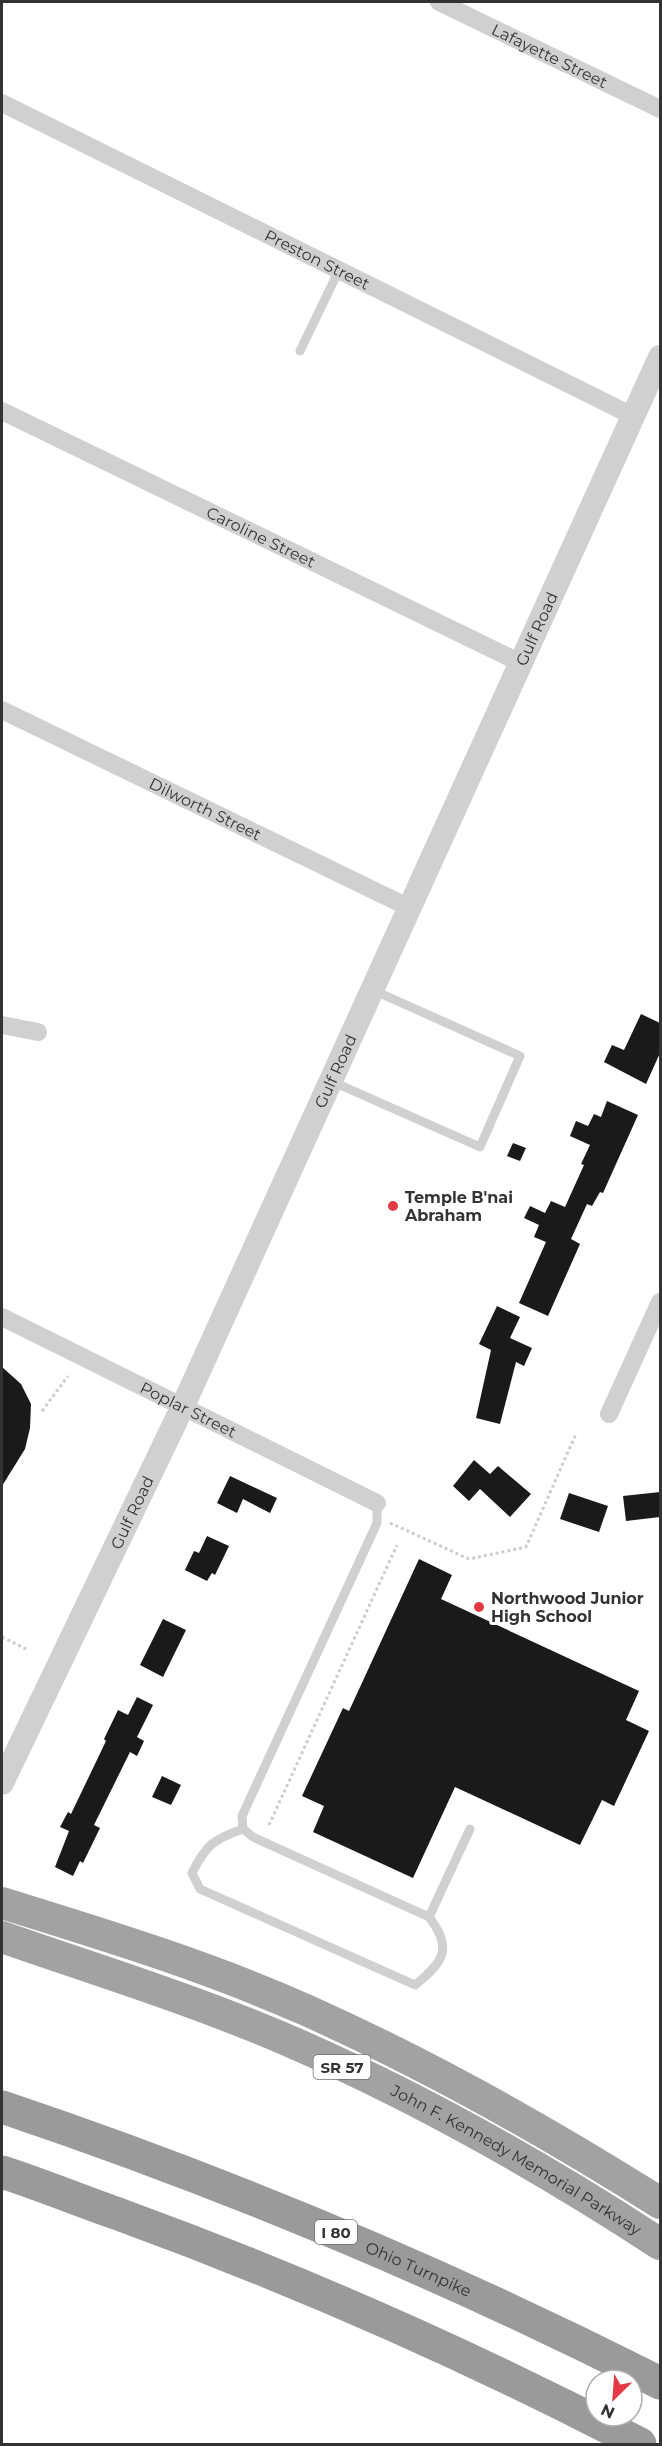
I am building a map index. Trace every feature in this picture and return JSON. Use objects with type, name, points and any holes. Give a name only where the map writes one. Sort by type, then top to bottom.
[{"type":"highway","name":"John F. Kennedy Memorial Parkway","points":[[2,1903],[144,1947],[305,2009],[477,2093],[660,2203]]},
{"type":"highway","name":"John F. Kennedy Memorial Parkway","points":[[2,1937],[164,1992],[289,2041],[485,2138],[660,2244]]},
{"type":"highway","name":"Ohio Turnpike","points":[[2,2107],[107,2142],[286,2210],[468,2290],[660,2382]]},
{"type":"highway","points":[[2,2172],[173,2234],[304,2287],[506,2376],[640,2445]]},
{"type":"street","name":"Lafayette Street","points":[[439,2],[660,109]]},
{"type":"street","name":"Preston Street","points":[[2,103],[633,416]]},
{"type":"street","name":"Gulf Road","points":[[2,1783],[182,1408],[660,357]]},
{"type":"street","name":"Caroline Street","points":[[2,411],[521,663]]},
{"type":"street","name":"Dilworth Street","points":[[2,710],[410,908]]},
{"type":"street","points":[[2,1025],[38,1032]]},
{"type":"street","points":[[609,1414],[660,1302]]},
{"type":"street","name":"Poplar Street","points":[[2,1317],[378,1510]]},
{"type":"lane","points":[[300,351],[339,270]]},
{"type":"lane","points":[[331,1080],[480,1148],[520,1056],[372,990]]},
{"type":"lane","points":[[243,1828],[221,1836],[204,1849],[192,1873],[200,1889],[415,1985],[433,1971],[444,1954],[442,1935],[429,1917],[253,1837],[243,1828],[242,1816],[378,1510]]},
{"type":"lane","points":[[429,1917],[470,1829]]},
{"type":"path","points":[[42,1411],[68,1376]]},
{"type":"path","points":[[378,1510],[469,1559],[526,1547],[576,1434]]},
{"type":"path","points":[[269,1825],[397,1545]]},
{"type":"path","points":[[2,1637],[26,1649]]},
{"type":"building","points":[[641,1014],[660,1023],[660,1053],[646,1084],[604,1062],[612,1045],[624,1050]]},
{"type":"building","points":[[607,1101],[638,1115],[603,1193],[600,1192],[592,1206],[587,1204],[571,1239],[580,1244],[548,1316],[519,1303],[546,1242],[534,1237],[539,1225],[524,1218],[530,1206],[545,1213],[551,1201],[565,1207],[584,1165],[581,1164],[590,1145],[570,1136],[576,1121],[588,1126],[594,1114],[601,1117]]},
{"type":"building","points":[[513,1143],[526,1148],[520,1161],[507,1156]]},
{"type":"building","points":[[497,1306],[520,1317],[510,1338],[532,1348],[524,1366],[516,1362],[500,1424],[476,1418],[491,1350],[479,1344]]},
{"type":"building","points":[[2,1367],[21,1384],[31,1404],[30,1428],[25,1449],[2,1486]]},
{"type":"building","points":[[474,1460],[490,1474],[498,1466],[531,1494],[510,1517],[480,1489],[469,1501],[453,1486]]},
{"type":"building","points":[[230,1476],[277,1498],[270,1513],[243,1499],[237,1513],[217,1503]]},
{"type":"building","points":[[660,1492],[660,1517],[626,1521],[623,1496]]},
{"type":"building","points":[[569,1493],[608,1506],[599,1532],[560,1519]]},
{"type":"building","points":[[207,1536],[229,1546],[215,1575],[212,1573],[207,1581],[185,1570],[194,1551],[199,1553]]},
{"type":"building","points":[[419,1559],[452,1575],[441,1599],[639,1691],[626,1720],[649,1731],[614,1806],[602,1800],[580,1845],[455,1787],[413,1878],[313,1832],[324,1806],[302,1796],[343,1708],[349,1711]]},
{"type":"building","points":[[163,1619],[186,1630],[163,1677],[140,1665]]},
{"type":"building","points":[[137,1697],[153,1705],[137,1737],[144,1741],[137,1756],[130,1752],[94,1825],[100,1828],[83,1863],[80,1861],[73,1876],[55,1867],[69,1831],[60,1827],[68,1812],[71,1814],[106,1741],[104,1739],[118,1710],[128,1715]]},
{"type":"building","points":[[162,1776],[181,1785],[171,1805],[152,1797]]},
{"type":"place","name":"Temple B'nai Abraham","points":[[393,1206]]},
{"type":"place","name":"Northwood Junior High School","points":[[479,1607]]}]
